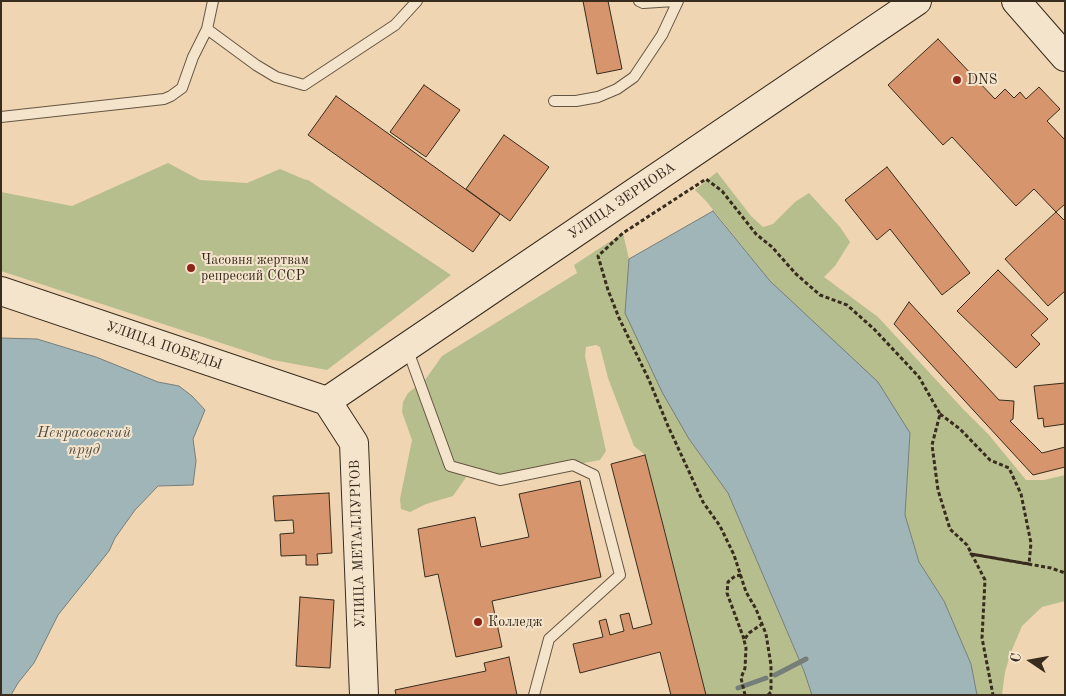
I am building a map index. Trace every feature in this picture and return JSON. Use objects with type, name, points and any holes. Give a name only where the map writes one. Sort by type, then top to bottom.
[{"type":"main road","name":"УЛИЦА ЗЕРНОВА","points":[[327,401],[917,1]]},
{"type":"main road","points":[[1016,1],[1065,57]]},
{"type":"main road","name":"УЛИЦА ПОБЕДЫ","points":[[1,290],[327,401]]},
{"type":"main road","name":"УЛИЦА МЕТАЛЛУРГОВ","points":[[327,401],[354,444],[364,695]]},
{"type":"lane","points":[[1,117],[146,102],[171,96],[182,88],[207,29],[213,1]]},
{"type":"lane","points":[[207,29],[256,65],[276,77],[304,85],[396,25],[417,1]]},
{"type":"lane","points":[[554,101],[576,101],[598,97],[617,89],[634,77],[662,36],[676,1],[643,3],[639,1]]},
{"type":"lane","points":[[406,346],[450,466],[500,480],[573,464],[594,475],[620,575],[549,639],[534,695]]},
{"type":"path","points":[[770,694],[771,665],[766,634],[762,624],[746,592],[734,555],[720,526],[703,502],[608,290],[598,256],[623,233],[706,179],[722,191],[756,234],[772,247],[802,279],[820,295],[847,305],[874,329],[919,376],[940,414],[960,428],[990,460],[1009,468],[1021,494],[1032,543],[1029,564],[971,554]]},
{"type":"path","points":[[940,414],[932,446],[938,490],[950,529],[967,545],[985,580],[982,638],[993,695]]},
{"type":"path","points":[[971,554],[1051,568],[1065,573]]},
{"type":"path","points":[[740,575],[735,576],[728,582],[727,593],[746,648],[745,668],[741,678],[745,694]]},
{"type":"path","points":[[744,640],[762,624]]},
{"type":"green space","points":[[168,163],[200,180],[247,183],[280,169],[308,180],[451,275],[327,370],[273,360],[1,271],[1,192],[72,206]]},
{"type":"green space","points":[[717,172],[751,216],[763,227],[773,224],[795,202],[809,193],[840,227],[850,242],[835,266],[824,277],[878,317],[989,435],[1026,480],[1044,480],[1065,475],[1065,601],[1042,607],[1022,626],[1005,672],[1002,695],[977,695],[971,664],[944,601],[919,562],[905,515],[910,433],[770,281],[695,190]]},
{"type":"green space","points":[[623,233],[629,259],[625,313],[689,439],[728,493],[804,671],[812,695],[706,695],[645,455],[634,446],[608,378],[600,347],[596,345],[586,347],[585,356],[606,451],[600,460],[519,479],[469,473],[453,496],[426,504],[410,512],[401,509],[400,499],[412,440],[402,412],[403,402],[408,393],[425,380],[442,356],[577,273],[574,265]]},
{"type":"water","points":[[713,211],[770,281],[878,382],[910,433],[905,515],[919,562],[944,601],[971,664],[977,695],[812,695],[804,671],[728,493],[689,439],[662,392],[625,313],[629,259]]},
{"type":"water","name":"Некрасовский пруд","points":[[1,338],[37,339],[96,357],[158,382],[179,386],[205,410],[193,439],[196,461],[193,485],[158,486],[135,510],[115,538],[109,551],[58,615],[34,663],[11,695],[1,695]]},
{"type":"building","points":[[583,1],[608,1],[622,69],[597,74]]},
{"type":"building","points":[[938,39],[995,99],[1005,89],[1014,98],[1020,92],[1026,99],[1039,87],[1060,109],[1047,121],[1065,140],[1065,204],[1056,212],[1034,189],[1016,206],[952,137],[943,145],[888,85]]},
{"type":"building","points":[[424,85],[460,110],[426,157],[390,132]]},
{"type":"building","points":[[336,96],[500,214],[473,252],[308,135]]},
{"type":"building","points":[[504,135],[549,167],[510,221],[466,189]]},
{"type":"building","points":[[887,167],[970,273],[942,295],[890,229],[877,240],[845,200]]},
{"type":"building","points":[[1056,212],[1065,221],[1065,291],[1048,306],[1005,259]]},
{"type":"building","points":[[998,270],[1048,319],[1031,335],[1040,344],[1016,368],[957,311]]},
{"type":"building","points":[[909,302],[999,400],[1014,401],[1013,419],[1010,421],[1042,453],[1065,447],[1065,467],[1033,475],[894,324]]},
{"type":"building","points":[[1065,383],[1065,424],[1044,427],[1043,418],[1038,419],[1034,386]]},
{"type":"building","points":[[645,455],[706,695],[671,695],[660,652],[580,673],[573,644],[603,637],[599,621],[606,619],[610,635],[624,631],[620,615],[629,613],[633,629],[652,624],[611,464]]},
{"type":"building","name":"Колледж","points":[[580,481],[601,577],[492,601],[502,647],[456,657],[438,574],[425,577],[418,529],[475,517],[481,547],[529,537],[519,494]]},
{"type":"building","points":[[329,493],[332,553],[317,554],[318,565],[306,565],[306,555],[281,556],[280,534],[294,533],[293,520],[275,521],[273,496]]},
{"type":"building","points":[[300,597],[334,600],[330,668],[296,666]]},
{"type":"building","points":[[509,657],[517,695],[396,695],[395,690],[486,671],[484,663]]},
{"type":"waterway","points":[[775,675],[806,659]]},
{"type":"waterway","points":[[738,688],[766,678]]},
{"type":"place","name":"DNS","points":[[957,80]]},
{"type":"place","name":"Часовня жертвам репрессий СССР","points":[[191,268]]},
{"type":"place","name":"Колледж","points":[[478,622]]}]
